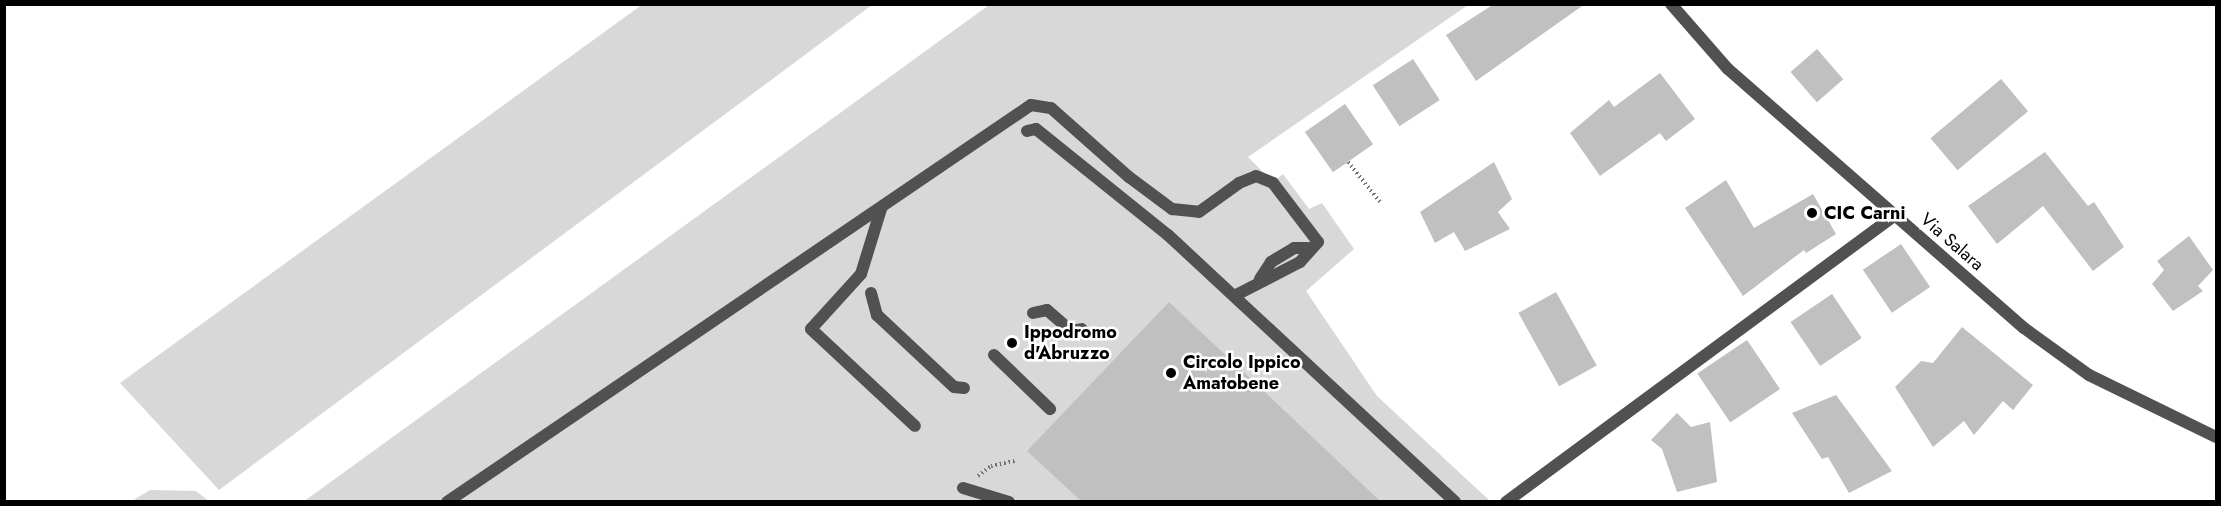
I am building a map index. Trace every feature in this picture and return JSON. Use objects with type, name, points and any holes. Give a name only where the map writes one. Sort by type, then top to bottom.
[{"type":"street","name":"Via Salara","points":[[1671,4],[1728,69],[2024,328],[2089,375],[2217,437]]},
{"type":"street","points":[[447,501],[881,209],[1031,105],[1051,108],[1129,177],[1172,209],[1199,212],[1239,183],[1256,176],[1273,183],[1318,242],[1309,248],[1300,262],[1279,275],[1260,279],[1236,295]]},
{"type":"street","points":[[1027,131],[1036,129],[1168,235],[1236,295],[1455,501]]},
{"type":"street","points":[[881,209],[861,274],[812,329],[915,426]]},
{"type":"street","points":[[1506,501],[1895,215]]},
{"type":"street","points":[[872,293],[877,315],[954,387],[964,388]]},
{"type":"street","points":[[1033,313],[1047,310],[1071,331],[1082,329]]},
{"type":"street","points":[[994,355],[1050,409]]},
{"type":"street","points":[[963,488],[1009,501]]},
{"type":"path","points":[[1348,162],[1380,202]]},
{"type":"shaded area","points":[[643,4],[872,5],[219,490],[120,383]]},
{"type":"shaded area","name":"Ippodromo d'Abruzzo","points":[[989,5],[1468,5],[1248,157],[1273,182],[1283,174],[1309,209],[1322,203],[1354,249],[1306,291],[1377,396],[1490,501],[303,502]]},
{"type":"shaded area","points":[[150,490],[196,491],[209,501],[132,501]]},
{"type":"building","points":[[1494,4],[1585,4],[1476,81],[1446,35]]},
{"type":"building","points":[[1817,49],[1843,79],[1817,102],[1791,72]]},
{"type":"building","points":[[1413,59],[1440,100],[1399,126],[1373,85]]},
{"type":"building","points":[[1660,73],[1695,119],[1666,141],[1660,133],[1600,176],[1570,133],[1609,100],[1614,107]]},
{"type":"building","points":[[2001,79],[2028,111],[1958,170],[1931,138]]},
{"type":"building","points":[[1345,104],[1373,144],[1333,172],[1305,132]]},
{"type":"building","points":[[2045,152],[2088,206],[2094,202],[2124,247],[2093,271],[2043,206],[1997,244],[1968,206]]},
{"type":"building","points":[[1494,162],[1512,199],[1498,212],[1510,229],[1465,251],[1454,232],[1435,243],[1420,212]]},
{"type":"building","points":[[1726,180],[1754,228],[1813,194],[1836,234],[1806,253],[1804,250],[1743,296],[1685,208]]},
{"type":"building","points":[[2189,236],[2213,270],[2198,286],[2203,291],[2173,311],[2152,284],[2164,270],[2157,261]]},
{"type":"building","points":[[1901,244],[1930,287],[1892,313],[1863,270]]},
{"type":"building","points":[[1556,292],[1597,365],[1559,386],[1518,313]]},
{"type":"building","points":[[1832,294],[1862,338],[1820,366],[1791,322]]},
{"type":"building","name":"Circolo Ippico Amatobene","points":[[1169,302],[1380,501],[1081,501],[1027,451]]},
{"type":"building","points":[[1962,327],[2033,385],[2013,410],[2003,401],[1974,435],[1964,421],[1933,447],[1895,387],[1921,361],[1933,363]]},
{"type":"building","points":[[1747,340],[1780,389],[1730,422],[1697,374]]},
{"type":"building","points":[[1836,395],[1892,471],[1849,493],[1828,457],[1822,459],[1792,413]]},
{"type":"building","points":[[1677,413],[1691,427],[1710,422],[1717,482],[1677,492],[1662,449],[1651,440]]},
{"type":"place","name":"CIC Carni","points":[[1812,213]]},
{"type":"place","name":"Ippodromo d'Abruzzo","points":[[1012,343]]},
{"type":"place","name":"Circolo Ippico Amatobene","points":[[1171,373]]}]
